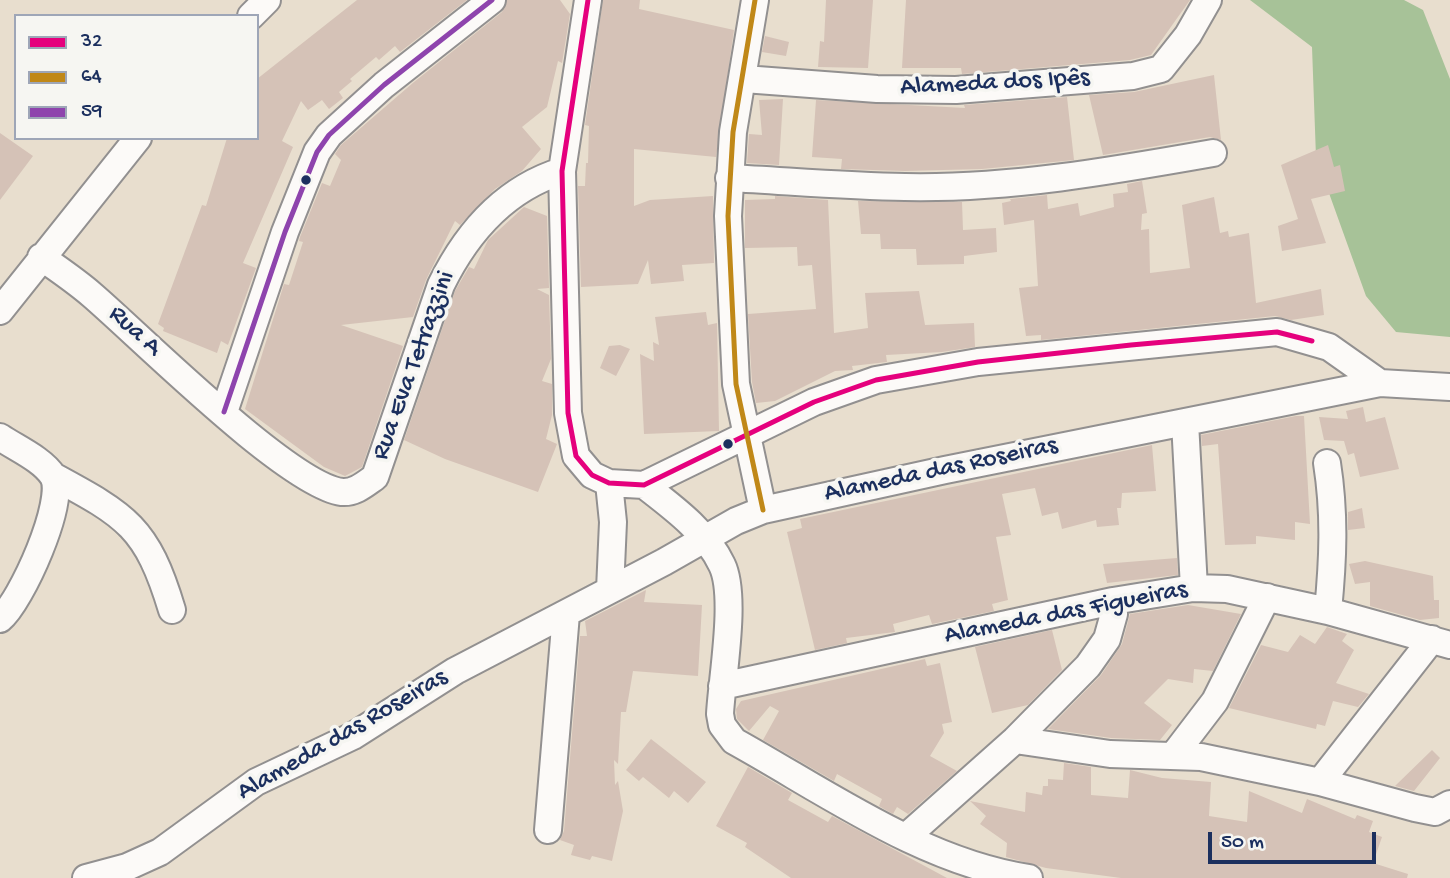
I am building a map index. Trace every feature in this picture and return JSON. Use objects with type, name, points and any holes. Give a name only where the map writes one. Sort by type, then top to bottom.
[{"type":"street","points":[[253,14],[267,0]]},
{"type":"street","points":[[224,412],[285,232],[317,152],[329,135],[376,92],[492,0]]},
{"type":"street","points":[[588,0],[562,171],[568,413],[572,440],[583,467],[609,483],[643,485],[746,438],[814,402],[876,380],[978,362],[1277,332],[1329,347],[1380,383]]},
{"type":"street","points":[[755,0],[744,79],[733,132],[729,178],[736,384],[763,510]]},
{"type":"street","name":"Alameda dos Ipês","points":[[744,79],[877,89],[956,90],[1133,76],[1161,69],[1188,35],[1209,0]]},
{"type":"street","points":[[0,311],[136,140]]},
{"type":"street","points":[[729,178],[907,187],[965,185],[1086,176],[1213,153]]},
{"type":"street","name":"Rua Eva Tetrazzini","points":[[224,412],[255,440],[319,483],[341,492],[364,485],[378,469],[441,285],[454,258],[470,235],[496,207],[519,190],[562,171]]},
{"type":"street","name":"Rua A","points":[[41,257],[83,287],[224,412]]},
{"type":"street","name":"Alameda das Roseiras","points":[[86,878],[127,867],[160,852],[256,782],[353,736],[455,671],[736,521],[763,510],[855,488],[1380,383],[1450,387]]},
{"type":"street","points":[[1185,422],[1194,588]]},
{"type":"street","points":[[0,438],[32,457],[53,476],[120,515],[142,539],[159,568],[172,610]]},
{"type":"street","points":[[1327,463],[1333,501],[1335,546],[1328,611]]},
{"type":"street","points":[[0,619],[18,599],[27,579],[55,503],[57,487],[53,476]]},
{"type":"street","points":[[609,483],[613,522],[610,590]]},
{"type":"street","points":[[643,485],[675,509],[716,552],[728,583],[722,725],[734,741],[907,836],[1004,874],[1030,878]]},
{"type":"street","name":"Alameda das Figueiras","points":[[722,686],[1113,601],[1194,588],[1227,589],[1267,597],[1441,642]]},
{"type":"street","points":[[1173,756],[1214,701],[1267,597]]},
{"type":"street","points":[[907,836],[1015,740],[1088,666],[1107,639],[1114,614],[1113,601]]},
{"type":"street","points":[[548,830],[566,614]]},
{"type":"street","points":[[1320,782],[1441,642]]},
{"type":"street","points":[[1015,740],[1086,752],[1212,759],[1320,782],[1435,812],[1450,804]]},
{"type":"green space","points":[[1250,0],[1404,0],[1423,10],[1450,79],[1450,337],[1396,332],[1366,296],[1316,157],[1312,47]]},
{"type":"building","points":[[357,0],[467,0],[400,52],[395,46],[379,60],[376,57],[350,79],[352,81],[339,92],[343,98],[329,109],[322,100],[308,110],[301,101],[282,141],[293,147],[243,263],[256,268],[228,345],[221,341],[217,353],[163,331],[164,328],[158,324],[202,205],[206,206],[226,140],[259,140],[259,77]]},
{"type":"building","points":[[507,0],[560,0],[570,14],[562,63],[558,61],[547,107],[522,127],[541,149],[522,171],[495,189],[460,225],[455,221],[426,280],[413,317],[341,325],[403,346],[362,467],[345,476],[324,467],[245,409],[284,284],[289,285],[303,242],[299,241],[300,237],[322,183],[330,186],[341,160],[335,154],[341,145],[502,12]]},
{"type":"building","points":[[603,0],[640,0],[639,9],[734,30],[716,157],[634,149],[634,206],[650,200],[713,196],[714,263],[682,265],[684,281],[651,284],[648,260],[638,284],[581,287],[578,186],[585,186],[589,126],[585,125]]},
{"type":"building","points":[[826,0],[873,0],[868,68],[818,67],[820,41],[824,42]]},
{"type":"building","points":[[906,0],[1190,0],[1151,55],[1130,60],[962,74],[961,68],[902,68]]},
{"type":"building","points":[[765,36],[789,42],[786,56],[762,52]]},
{"type":"building","points":[[1214,75],[1221,140],[1210,137],[1103,155],[1089,95],[1134,92]]},
{"type":"building","points":[[1067,97],[1074,160],[982,169],[905,171],[841,169],[842,159],[812,157],[816,100],[965,108],[964,105]]},
{"type":"building","points":[[783,99],[779,165],[747,163],[749,134],[762,135],[759,100]]},
{"type":"building","points":[[0,133],[33,156],[0,200]]},
{"type":"building","points":[[1328,145],[1334,167],[1340,165],[1345,191],[1311,199],[1326,243],[1282,251],[1278,226],[1298,219],[1281,165]]},
{"type":"building","points":[[1142,181],[1147,213],[1142,214],[1141,230],[1149,229],[1150,273],[1190,268],[1182,205],[1214,197],[1220,233],[1228,231],[1229,237],[1249,233],[1256,303],[1321,289],[1324,315],[1291,320],[1275,316],[1041,340],[1041,335],[1026,336],[1019,288],[1038,286],[1034,220],[1004,225],[1002,203],[1011,201],[1010,199],[1047,195],[1048,209],[1078,203],[1080,216],[1114,207],[1113,194],[1128,192],[1127,184]]},
{"type":"building","points":[[775,196],[828,200],[834,333],[868,328],[865,293],[919,291],[925,325],[974,323],[975,347],[886,355],[887,362],[835,371],[775,401],[756,403],[752,382],[748,314],[816,309],[812,265],[798,266],[797,247],[745,248],[745,200],[775,199]]},
{"type":"building","points":[[858,201],[962,202],[963,230],[996,228],[997,252],[964,256],[964,264],[917,265],[916,249],[881,249],[880,234],[861,234]]},
{"type":"building","points":[[524,207],[547,216],[549,288],[537,289],[549,295],[551,359],[542,381],[552,384],[552,415],[546,439],[557,444],[538,492],[445,459],[404,440],[455,291],[469,267],[474,269],[488,240]]},
{"type":"building","points":[[706,312],[708,325],[717,323],[719,431],[644,434],[640,354],[654,361],[653,342],[659,345],[655,317]]},
{"type":"building","points":[[620,345],[630,349],[616,376],[600,368],[609,346]]},
{"type":"building","points":[[1363,407],[1366,422],[1385,417],[1399,469],[1360,477],[1354,453],[1348,455],[1344,441],[1324,440],[1319,417],[1348,419],[1346,411]]},
{"type":"building","points":[[1304,416],[1310,524],[1295,522],[1295,540],[1256,536],[1256,544],[1225,545],[1218,444],[1202,446],[1201,435]]},
{"type":"building","points":[[1152,445],[1156,491],[1122,493],[1121,508],[1117,508],[1119,525],[1097,527],[1096,520],[1062,529],[1058,512],[1042,516],[1035,488],[1002,494],[1011,535],[996,537],[1008,600],[992,604],[994,611],[932,624],[929,615],[893,624],[895,632],[846,638],[847,643],[815,650],[787,532],[802,528],[800,519]]},
{"type":"building","points":[[1362,508],[1365,528],[1348,530],[1348,512]]},
{"type":"building","points":[[1177,558],[1178,575],[1107,583],[1103,564]]},
{"type":"building","points":[[1365,561],[1433,576],[1434,600],[1439,600],[1439,618],[1420,620],[1370,606],[1370,582],[1355,584],[1349,564]]},
{"type":"building","points":[[646,590],[644,602],[702,605],[698,676],[633,671],[626,712],[621,712],[618,764],[614,760],[615,785],[618,781],[623,811],[612,861],[592,856],[590,860],[571,855],[574,845],[560,840],[564,831],[580,636],[587,636],[585,621]]},
{"type":"building","points":[[1188,605],[1241,614],[1213,671],[1194,669],[1193,683],[1168,679],[1144,703],[1172,725],[1160,740],[1111,738],[1048,729],[1101,675],[1122,644],[1130,614]]},
{"type":"building","points":[[1327,627],[1347,634],[1342,641],[1354,650],[1336,683],[1369,694],[1358,707],[1333,701],[1325,726],[1317,724],[1316,729],[1229,708],[1261,645],[1288,652],[1300,635],[1315,644]]},
{"type":"building","points":[[1052,630],[1062,670],[1028,705],[992,713],[975,647]]},
{"type":"building","points":[[925,659],[927,666],[940,663],[952,722],[942,724],[944,733],[930,756],[957,771],[908,814],[897,807],[893,814],[879,806],[882,799],[837,774],[834,781],[763,740],[779,711],[770,706],[749,731],[737,719],[736,709],[741,701]]},
{"type":"building","points":[[651,739],[706,782],[688,803],[674,791],[669,798],[643,777],[639,781],[626,770]]},
{"type":"building","points":[[1432,750],[1440,758],[1414,791],[1395,786]]},
{"type":"building","points":[[1064,763],[1091,767],[1091,795],[1128,798],[1130,770],[1162,778],[1211,782],[1209,816],[1247,822],[1249,791],[1302,813],[1307,799],[1355,819],[1357,815],[1373,821],[1369,832],[1382,837],[1373,863],[1408,874],[1407,878],[1121,878],[1046,868],[1006,857],[1007,843],[980,824],[986,816],[970,801],[1025,812],[1026,792],[1042,795],[1043,786],[1048,786],[1048,779],[1063,780]]},
{"type":"building","points":[[748,767],[792,793],[788,800],[828,822],[832,816],[947,878],[791,878],[745,847],[747,843],[716,826]]},
{"type":"transit line","name":"59","points":[[224,412],[285,232],[317,152],[329,135],[384,85],[492,0]]},
{"type":"transit line","name":"32","points":[[588,0],[562,171],[568,413],[576,456],[592,475],[609,483],[644,485],[814,402],[876,380],[978,362],[1131,345],[1277,332],[1312,341]]},
{"type":"transit line","name":"64","points":[[755,0],[733,132],[728,216],[736,384],[763,510]]}]
